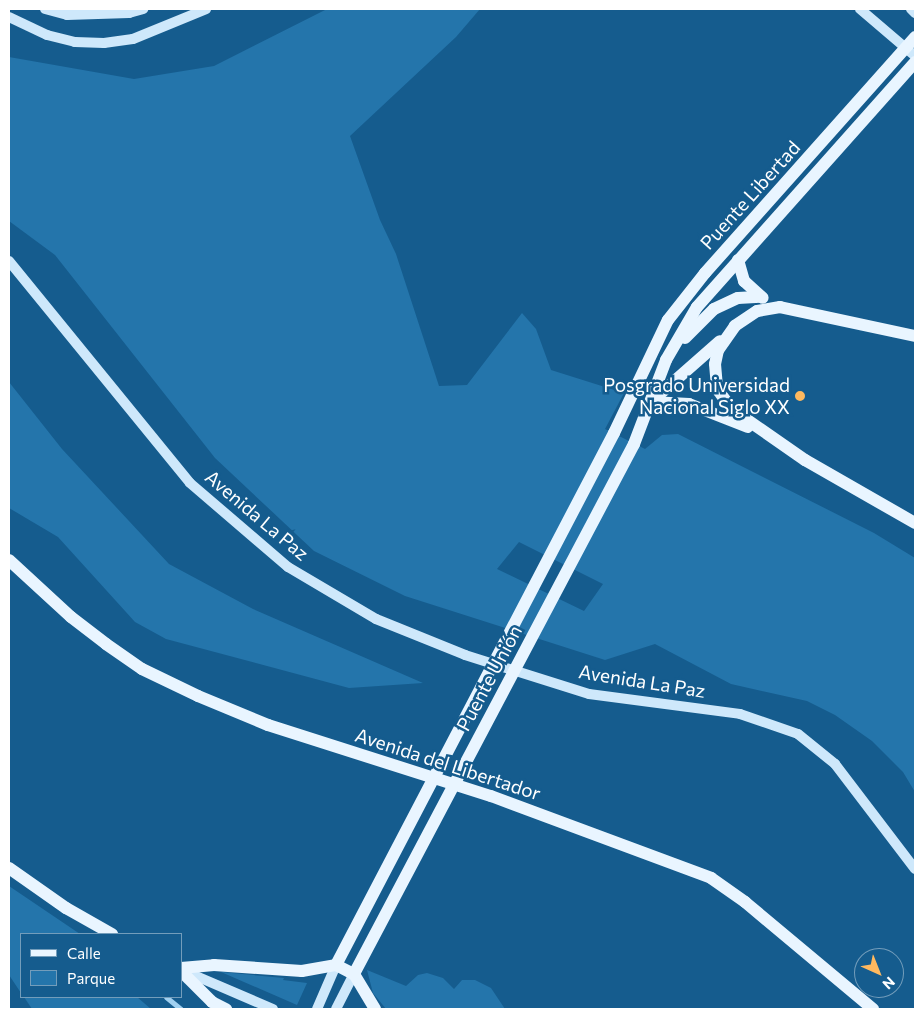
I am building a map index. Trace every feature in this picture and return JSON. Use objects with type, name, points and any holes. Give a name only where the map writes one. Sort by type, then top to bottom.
[{"type":"main road","points":[[45,9],[66,15],[129,13],[143,9]]},
{"type":"main road","points":[[9,17],[47,35],[75,42],[104,43],[133,39],[206,9]]},
{"type":"main road","points":[[860,9],[915,56]]},
{"type":"main road","points":[[911,9],[915,13]]},
{"type":"main road","name":"Puente Libertad","points":[[632,392],[668,320],[728,246],[915,37]]},
{"type":"main road","name":"Puente Libertad","points":[[666,360],[697,307],[915,62]]},
{"type":"main road","points":[[739,258],[744,281],[760,297],[780,307],[915,336]]},
{"type":"main road","name":"Avenida La Paz","points":[[9,262],[190,483],[288,567],[376,619],[465,655],[589,694],[740,714],[798,734],[836,764],[915,869]]},
{"type":"main road","points":[[632,392],[666,360],[714,309],[738,298],[760,297]]},
{"type":"main road","points":[[651,402],[757,311],[780,307]]},
{"type":"main road","points":[[725,337],[715,364],[717,389],[733,410],[763,434]]},
{"type":"main road","name":"Puente Unión","points":[[336,1009],[634,444],[666,360]]},
{"type":"main road","name":"Puente Unión","points":[[317,1009],[336,964],[614,433],[632,392]]},
{"type":"main road","points":[[651,402],[689,404],[763,434],[915,523]]},
{"type":"main road","name":"Avenida del Libertador","points":[[9,560],[71,617],[106,644],[142,669],[198,696],[268,725],[490,796],[711,878],[745,902],[873,1009]]},
{"type":"main road","points":[[9,868],[66,908],[110,933]]},
{"type":"main road","points":[[182,970],[214,965],[302,971],[336,964],[354,974],[375,1009]]},
{"type":"main road","points":[[182,970],[273,1009]]},
{"type":"main road","points":[[182,971],[212,1002],[226,1009]]},
{"type":"street","points":[[167,998],[182,1009]]},
{"type":"green space","points":[[327,9],[480,9],[456,37],[350,136],[380,220],[396,254],[439,386],[467,385],[522,313],[536,329],[551,370],[624,393],[605,429],[645,449],[662,435],[678,434],[874,533],[915,558],[915,792],[903,772],[872,741],[835,715],[807,701],[731,684],[655,644],[605,660],[405,596],[314,551],[215,458],[55,255],[9,221],[9,57],[134,79],[214,66]],"holes":[[[519,542],[603,584],[584,611],[497,569]]]},
{"type":"green space","points":[[9,382],[62,449],[169,564],[253,609],[423,683],[349,688],[166,639],[135,622],[58,537],[9,508]]},
{"type":"green space","points":[[9,886],[79,933],[20,933],[20,992],[9,975]]},
{"type":"green space","points":[[367,970],[406,986],[418,975],[427,973],[443,978],[454,989],[462,980],[475,980],[491,988],[505,1009],[386,1009],[373,993]]},
{"type":"green space","points":[[221,972],[284,978],[283,980],[307,983],[297,1005]]},
{"type":"green space","points":[[25,998],[138,998],[151,1009],[32,1009]]},
{"type":"place","name":"Posgrado Universidad Nacional Siglo XX","points":[[800,396]]}]
